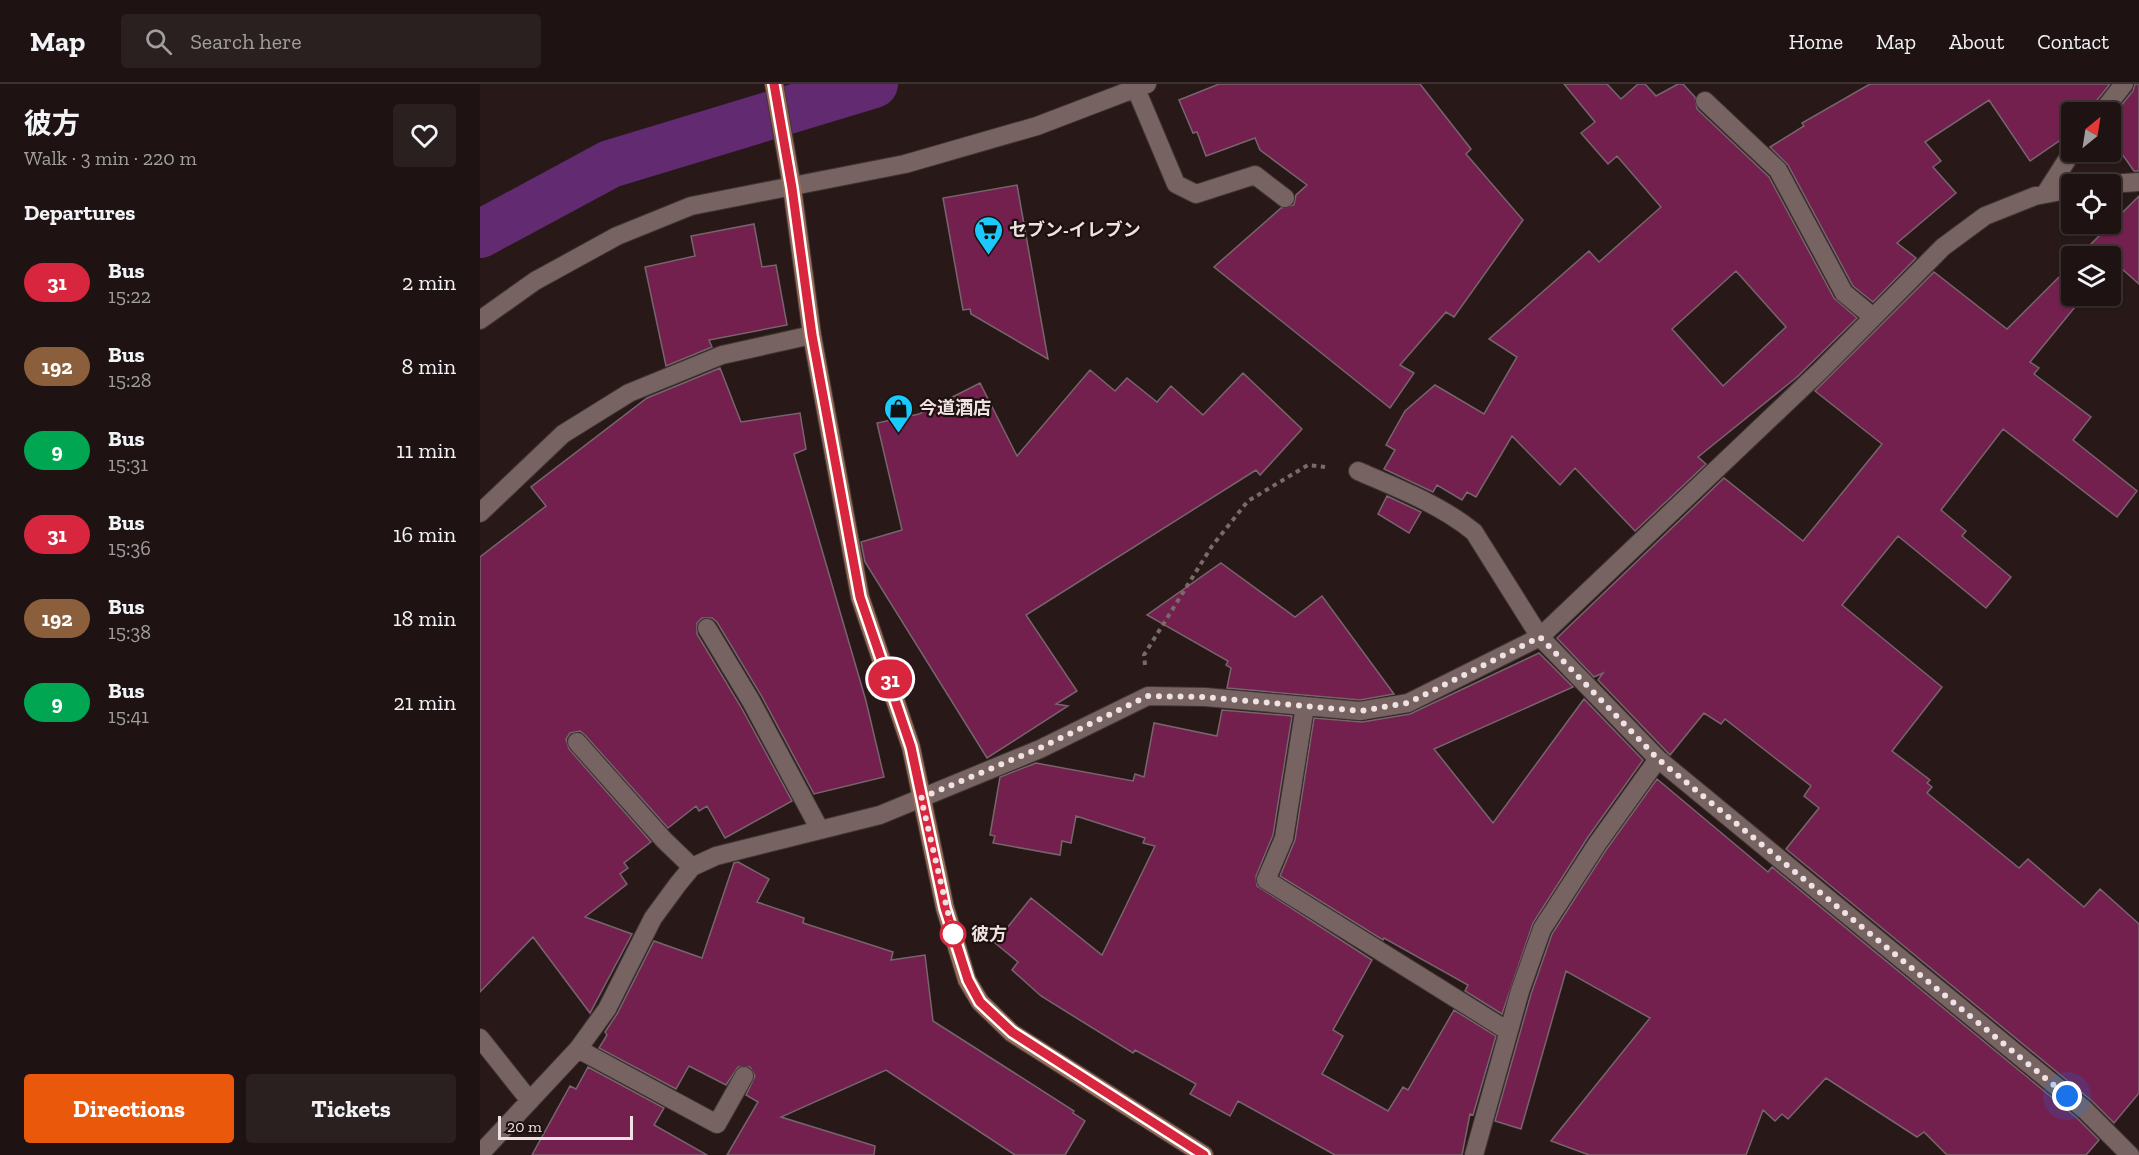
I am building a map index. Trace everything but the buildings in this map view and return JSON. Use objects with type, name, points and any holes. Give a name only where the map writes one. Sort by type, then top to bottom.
[{"type":"main road","points":[[774,84],[792,188],[812,335],[860,597],[911,747],[945,908],[968,980],[980,1002],[1012,1032],[1204,1155]]},
{"type":"street","points":[[2110,102],[2124,84]]},
{"type":"street","points":[[480,320],[535,281],[617,236],[691,206],[905,164],[1037,126],[1141,86],[1176,184],[1196,194],[1255,175],[1285,198]]},
{"type":"street","points":[[1705,101],[1778,170],[1844,292],[1873,317]]},
{"type":"street","points":[[2045,194],[2066,162]]},
{"type":"street","points":[[2121,183],[2139,182]]},
{"type":"street","points":[[480,1154],[578,1049],[607,1009],[653,918],[692,867],[716,856],[880,815],[1040,748],[1148,696],[1205,697],[1360,711],[1408,703],[1540,637],[1943,247],[1985,216],[2045,194],[2061,191]]},
{"type":"street","points":[[480,513],[563,434],[628,393],[722,355],[812,335]]},
{"type":"street","points":[[1358,471],[1450,515],[1474,532],[1540,637],[1658,759],[2085,1110],[2130,1155]]},
{"type":"street","points":[[707,628],[751,701],[820,830]]},
{"type":"street","points":[[1305,706],[1284,838],[1266,880],[1508,1031]]},
{"type":"street","points":[[576,742],[664,840],[692,867]]},
{"type":"street","points":[[1474,1155],[1508,1031],[1542,929],[1597,844],[1658,759]]},
{"type":"street","points":[[480,1038],[530,1101]]},
{"type":"street","points":[[578,1049],[717,1124],[744,1076]]},
{"type":"path","points":[[1148,696],[1144,655],[1212,546],[1248,501],[1308,465],[1358,471]]},
{"type":"waterway","points":[[480,234],[610,164],[874,84]]},
{"type":"bus line","name":"31","points":[[774,84],[792,188],[812,335],[860,597],[891,680],[911,747],[945,908],[968,980],[980,1002],[992,1017],[1012,1032],[1204,1155]]},
{"type":"place","name":"セブン-イレブン","points":[[988,256]]},
{"type":"place","name":"今道酒店","points":[[898,434]]},
{"type":"place","name":"彼方","points":[[953,934]]},
{"type":"route","points":[[953,934],[945,908],[921,798],[1040,748],[1148,696],[1205,697],[1360,711],[1408,703],[1540,637],[1658,759],[2067,1096]]}]
